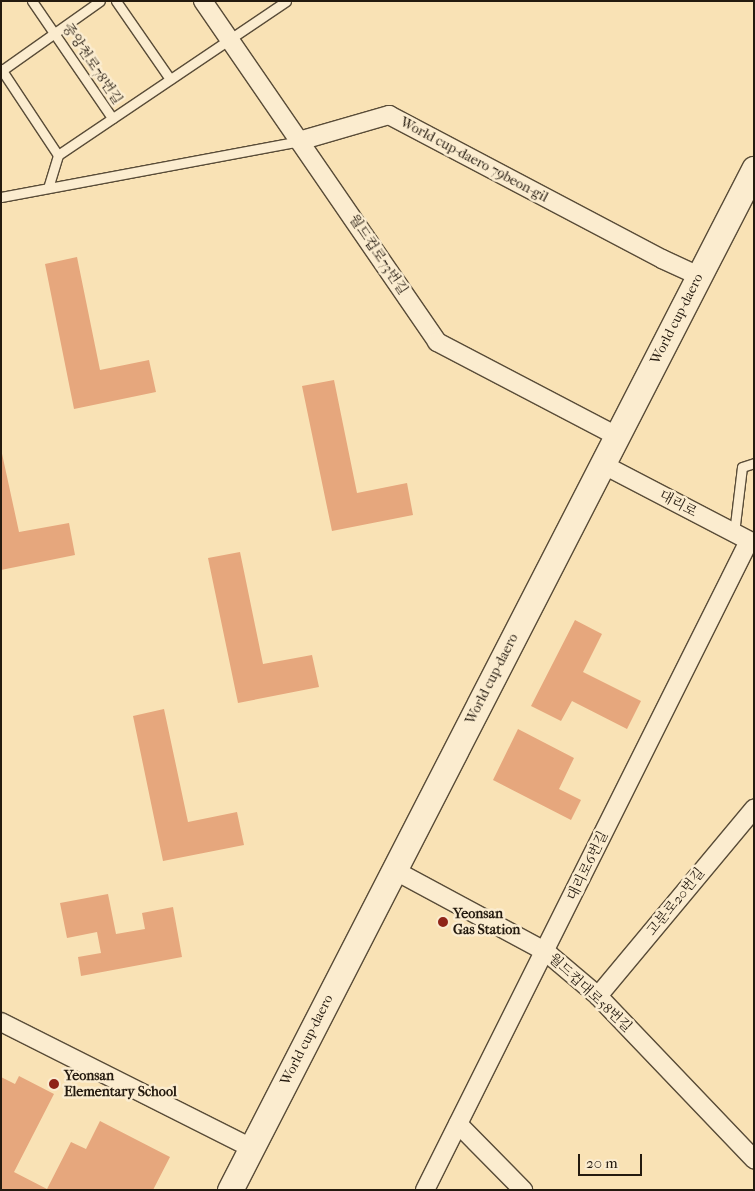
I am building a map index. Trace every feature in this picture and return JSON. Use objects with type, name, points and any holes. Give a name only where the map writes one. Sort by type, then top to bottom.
[{"type":"main road","name":"World cup-daero","points":[[230,1190],[754,169]]},
{"type":"street","name":"월드컵로73번길","points":[[203,1],[437,342],[617,436]]},
{"type":"street","name":"World cup-daero 79beon-gil","points":[[299,141],[389,115],[662,259],[699,276]]},
{"type":"street","name":"대리로","points":[[602,464],[746,539]]},
{"type":"street","name":"대리로6번길","points":[[425,1190],[546,952],[746,539]]},
{"type":"street","name":"고분로20번길","points":[[598,996],[754,808]]},
{"type":"street","name":"월드컵대로58번길","points":[[394,870],[546,952],[598,996],[754,1159]]},
{"type":"street","points":[[1,1022],[251,1148]]},
{"type":"street","points":[[458,1124],[523,1190]]},
{"type":"lane","name":"중앙천로78번길","points":[[32,1],[112,118]]},
{"type":"lane","points":[[58,155],[2,70],[100,1]]},
{"type":"lane","points":[[116,1],[170,80]]},
{"type":"lane","points":[[48,188],[58,155],[286,1]]},
{"type":"lane","name":"World cup-daero 79beon-gil","points":[[1,197],[299,141]]},
{"type":"lane","points":[[746,539],[742,467],[754,463]]},
{"type":"building","points":[[77,257],[100,370],[149,360],[156,392],[74,409],[45,264]]},
{"type":"building","points":[[334,380],[357,493],[407,483],[413,515],[332,531],[302,386]]},
{"type":"building","points":[[1,449],[19,532],[69,523],[75,555],[1,570]]},
{"type":"building","points":[[240,552],[263,664],[312,655],[319,687],[238,703],[208,558]]},
{"type":"building","points":[[575,620],[602,634],[583,672],[641,701],[627,729],[572,701],[561,721],[531,706]]},
{"type":"building","points":[[164,709],[188,822],[237,812],[244,845],[163,861],[133,716]]},
{"type":"building","points":[[518,729],[574,758],[559,789],[581,800],[571,820],[493,780]]},
{"type":"building","points":[[108,894],[116,934],[145,929],[142,913],[173,907],[182,957],[81,976],[78,957],[101,953],[97,932],[67,938],[60,903]]},
{"type":"building","points":[[19,1076],[54,1094],[14,1172],[47,1189],[71,1142],[86,1149],[100,1121],[170,1157],[153,1190],[1,1190],[1,1077],[15,1084]]},
{"type":"place","name":"Yeonsan Gas Station","points":[[443,922]]},
{"type":"place","name":"Yeonsan Elementary School","points":[[54,1084]]}]
